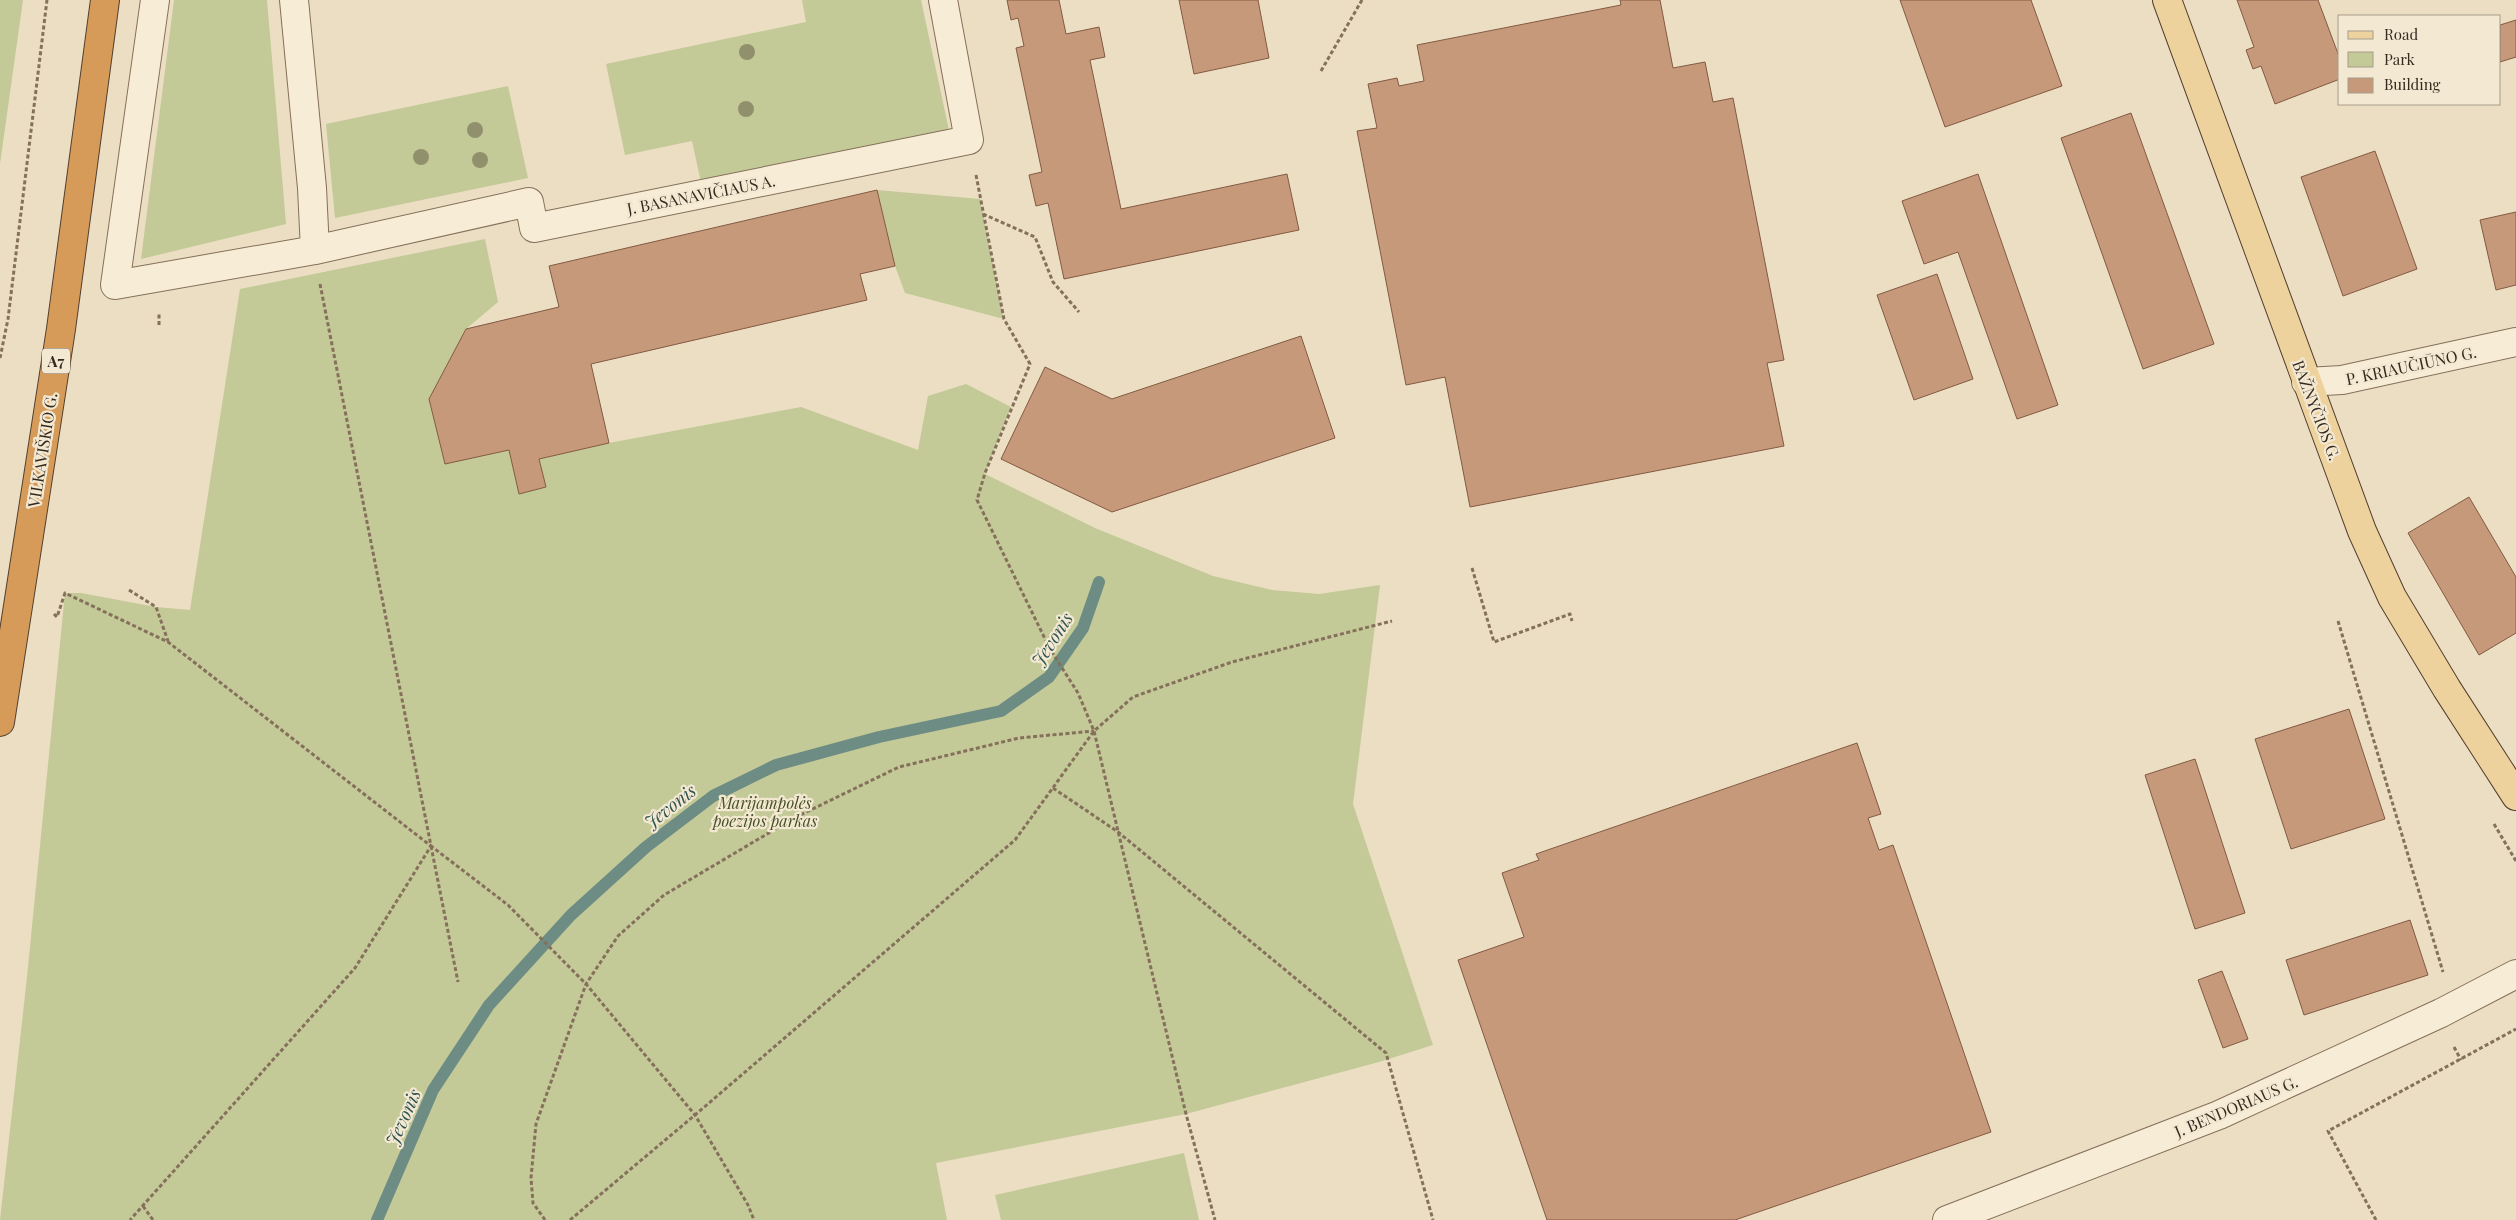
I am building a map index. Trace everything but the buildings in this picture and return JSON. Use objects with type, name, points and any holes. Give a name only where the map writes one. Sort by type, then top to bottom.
[{"type":"highway","name":"VILKAVIŠKIO G.","points":[[0,722],[61,329],[105,0]]},
{"type":"main road","name":"BAŽNYČIOS G.","points":[[2167,0],[2362,531],[2392,597],[2447,689],[2516,796]]},
{"type":"street","points":[[155,0],[115,285],[315,250],[312,188],[294,0]]},
{"type":"street","points":[[943,0],[969,140]]},
{"type":"street","name":"J. BASANAVIČIAUS A.","points":[[315,250],[529,202],[534,228],[969,140]]},
{"type":"street","name":"P. KRIAUČIŪNO G.","points":[[2306,382],[2342,380],[2516,342]]},
{"type":"street","name":"J. BENDORIAUS G.","points":[[1947,1220],[2219,1115],[2441,1013],[2516,974]]},
{"type":"path","points":[[0,358],[8,318],[47,0]]},
{"type":"path","points":[[1321,71],[1362,0]]},
{"type":"path","points":[[969,140],[1004,319],[1030,364],[985,474],[977,500],[1050,649],[1078,693],[1094,731],[1186,1114],[1215,1220]]},
{"type":"path","points":[[983,213],[1035,238],[1053,282],[1079,312]]},
{"type":"path","points":[[315,250],[330,338],[458,982]]},
{"type":"path","points":[[1472,568],[1494,642],[1570,614],[1572,621]]},
{"type":"path","points":[[21,584],[58,618],[65,593],[168,642],[508,905],[586,984],[695,1116],[748,1205],[754,1220]]},
{"type":"path","points":[[129,590],[156,607],[168,642]]},
{"type":"path","points":[[2338,620],[2446,981],[2441,1013]]},
{"type":"path","points":[[570,1220],[695,1116],[1015,840],[1094,731],[1133,698],[1232,662],[1392,621]]},
{"type":"path","points":[[545,1220],[533,1203],[531,1178],[536,1124],[586,984],[618,936],[664,895],[794,818],[899,768],[1019,738],[1094,731]]},
{"type":"path","points":[[1053,788],[1118,832],[1386,1054],[1434,1220]]},
{"type":"path","points":[[130,1220],[355,968],[431,846]]},
{"type":"path","points":[[2376,1220],[2328,1131],[2516,1029]]},
{"type":"path","points":[[143,1206],[153,1220]]},
{"type":"green space","points":[[0,0],[23,0],[0,164]]},
{"type":"green space","points":[[174,0],[267,0],[286,224],[141,259]]},
{"type":"green space","points":[[802,0],[921,0],[950,135],[702,187],[692,141],[625,155],[606,64],[806,22]]},
{"type":"green space","points":[[508,86],[528,178],[335,218],[326,124]]},
{"type":"green space","points":[[877,190],[980,199],[1004,319],[905,293],[895,266]]},
{"type":"green space","name":"Marijampolės poezijos parkas","points":[[485,239],[498,302],[466,329],[429,399],[445,464],[509,450],[519,494],[545,487],[539,459],[609,443],[801,407],[918,450],[928,396],[966,384],[1011,407],[985,474],[1095,528],[1213,576],[1272,590],[1319,594],[1380,585],[1353,804],[1433,1045],[1379,1062],[1186,1114],[936,1163],[947,1220],[0,1220],[27,977],[65,593],[81,593],[156,607],[190,610],[240,289]]},
{"type":"green space","points":[[1184,1153],[1199,1220],[1001,1220],[995,1195]]},
{"type":"waterway","name":"Jevonis","points":[[377,1220],[433,1090],[489,1005],[571,915],[646,847],[713,796],[776,765],[879,737],[1001,711],[1049,677],[1083,628],[1099,582]]}]
